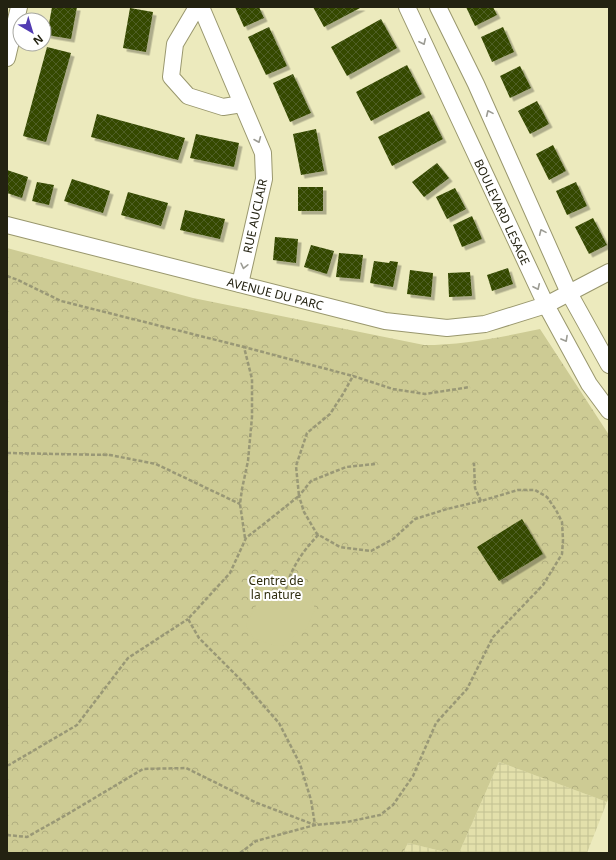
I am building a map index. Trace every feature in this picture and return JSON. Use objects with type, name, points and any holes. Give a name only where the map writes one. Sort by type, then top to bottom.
[{"type":"street","points":[[7,58],[19,7]]},
{"type":"street","points":[[198,7],[175,44],[171,77],[188,96],[223,108],[242,104]]},
{"type":"street","name":"RUE AUCLAIR","points":[[201,7],[263,153],[264,179],[240,284]]},
{"type":"street","name":"BOULEVARD LESAGE","points":[[407,7],[546,305],[589,384],[609,411]]},
{"type":"street","points":[[438,7],[476,84],[569,293],[609,365]]},
{"type":"street","name":"AVENUE DU PARC","points":[[7,225],[385,321],[447,328],[484,324],[546,305],[609,272]]},
{"type":"path","points":[[7,276],[61,301],[244,347],[353,376],[393,389],[425,394],[470,387]]},
{"type":"path","points":[[244,347],[252,379],[252,417],[248,461],[240,504],[246,538]]},
{"type":"path","points":[[240,853],[256,841],[315,825],[347,822],[380,815],[393,805],[413,776],[436,723],[468,689],[493,637],[543,585],[562,554],[562,522],[547,496],[535,490],[518,490],[415,518],[393,539],[371,551],[340,548],[317,534],[304,512],[298,496],[296,466],[307,433],[330,414],[353,376]]},
{"type":"path","points":[[7,452],[110,455],[156,464],[240,504]]},
{"type":"path","points":[[474,463],[475,488],[481,501]]},
{"type":"path","points":[[7,765],[9,766],[77,725],[128,658],[188,619],[230,573],[246,538],[298,496],[311,481],[346,467],[375,464]]},
{"type":"path","points":[[286,589],[288,579],[296,564],[309,545],[319,534]]},
{"type":"path","points":[[188,619],[199,638],[242,680],[279,723],[300,764],[311,800],[315,825]]},
{"type":"path","points":[[7,835],[27,837],[144,769],[186,768],[258,803],[315,825]]},
{"type":"shaded area","points":[[499,762],[607,802],[587,853],[459,853]]},
{"type":"shaded area","points":[[408,843],[449,853],[403,853]]},
{"type":"green space","name":"Centre de la nature","points":[[7,248],[193,298],[424,345],[439,345],[497,338],[540,329],[609,435],[609,796],[607,802],[499,762],[459,853],[449,853],[408,843],[403,853],[7,853]]},
{"type":"green space","points":[[290,586],[310,595],[315,609],[305,632],[291,638],[285,646],[272,645],[253,638],[246,625],[260,598],[268,599]]},
{"type":"building","points":[[52,7],[77,7],[71,39],[52,36]]},
{"type":"building","points":[[235,7],[259,7],[264,18],[244,27]]},
{"type":"building","points":[[313,7],[362,7],[324,27]]},
{"type":"building","points":[[466,7],[493,7],[497,15],[475,26]]},
{"type":"building","points":[[130,8],[153,12],[146,52],[123,48]]},
{"type":"building","points":[[381,19],[397,48],[347,76],[331,47]]},
{"type":"building","points":[[269,27],[287,66],[266,75],[248,37]]},
{"type":"building","points":[[503,27],[514,52],[492,62],[481,37]]},
{"type":"building","points":[[52,48],[71,53],[46,142],[23,136],[46,52],[52,52]]},
{"type":"building","points":[[407,65],[422,94],[371,121],[356,92]]},
{"type":"building","points":[[520,66],[531,88],[510,98],[500,76]]},
{"type":"building","points":[[293,74],[311,113],[290,122],[273,83]]},
{"type":"building","points":[[537,101],[549,124],[530,134],[518,111]]},
{"type":"building","points":[[429,111],[443,139],[392,166],[378,137]]},
{"type":"building","points":[[97,114],[185,138],[178,160],[91,137]]},
{"type":"building","points":[[316,129],[324,171],[301,175],[293,134]]},
{"type":"building","points":[[196,134],[239,143],[234,167],[190,158]]},
{"type":"building","points":[[553,145],[566,171],[549,180],[536,154]]},
{"type":"building","points":[[437,163],[449,178],[424,197],[412,182]]},
{"type":"building","points":[[7,170],[28,177],[22,198],[7,193]]},
{"type":"building","points":[[72,179],[110,191],[103,213],[64,201]]},
{"type":"building","points":[[37,182],[54,185],[49,205],[32,201]]},
{"type":"building","points":[[576,182],[587,206],[567,215],[556,191]]},
{"type":"building","points":[[298,187],[323,187],[323,211],[298,211]]},
{"type":"building","points":[[455,188],[466,209],[447,219],[436,197]]},
{"type":"building","points":[[128,192],[168,203],[161,226],[121,215]]},
{"type":"building","points":[[185,210],[225,219],[220,239],[180,230]]},
{"type":"building","points":[[472,216],[482,239],[462,247],[453,225]]},
{"type":"building","points":[[593,218],[607,245],[589,254],[575,227]]},
{"type":"building","points":[[275,237],[298,239],[296,263],[273,260]]},
{"type":"building","points":[[311,245],[334,251],[327,274],[304,267]]},
{"type":"building","points":[[339,253],[363,255],[360,279],[336,277]]},
{"type":"building","points":[[374,261],[389,263],[390,261],[398,262],[393,287],[370,283]]},
{"type":"building","points":[[508,268],[513,284],[492,291],[487,275]]},
{"type":"building","points":[[410,270],[433,273],[431,297],[407,294]]},
{"type":"building","points":[[470,272],[472,296],[449,297],[448,273]]},
{"type":"building","points":[[522,519],[543,554],[499,581],[477,547]]}]
